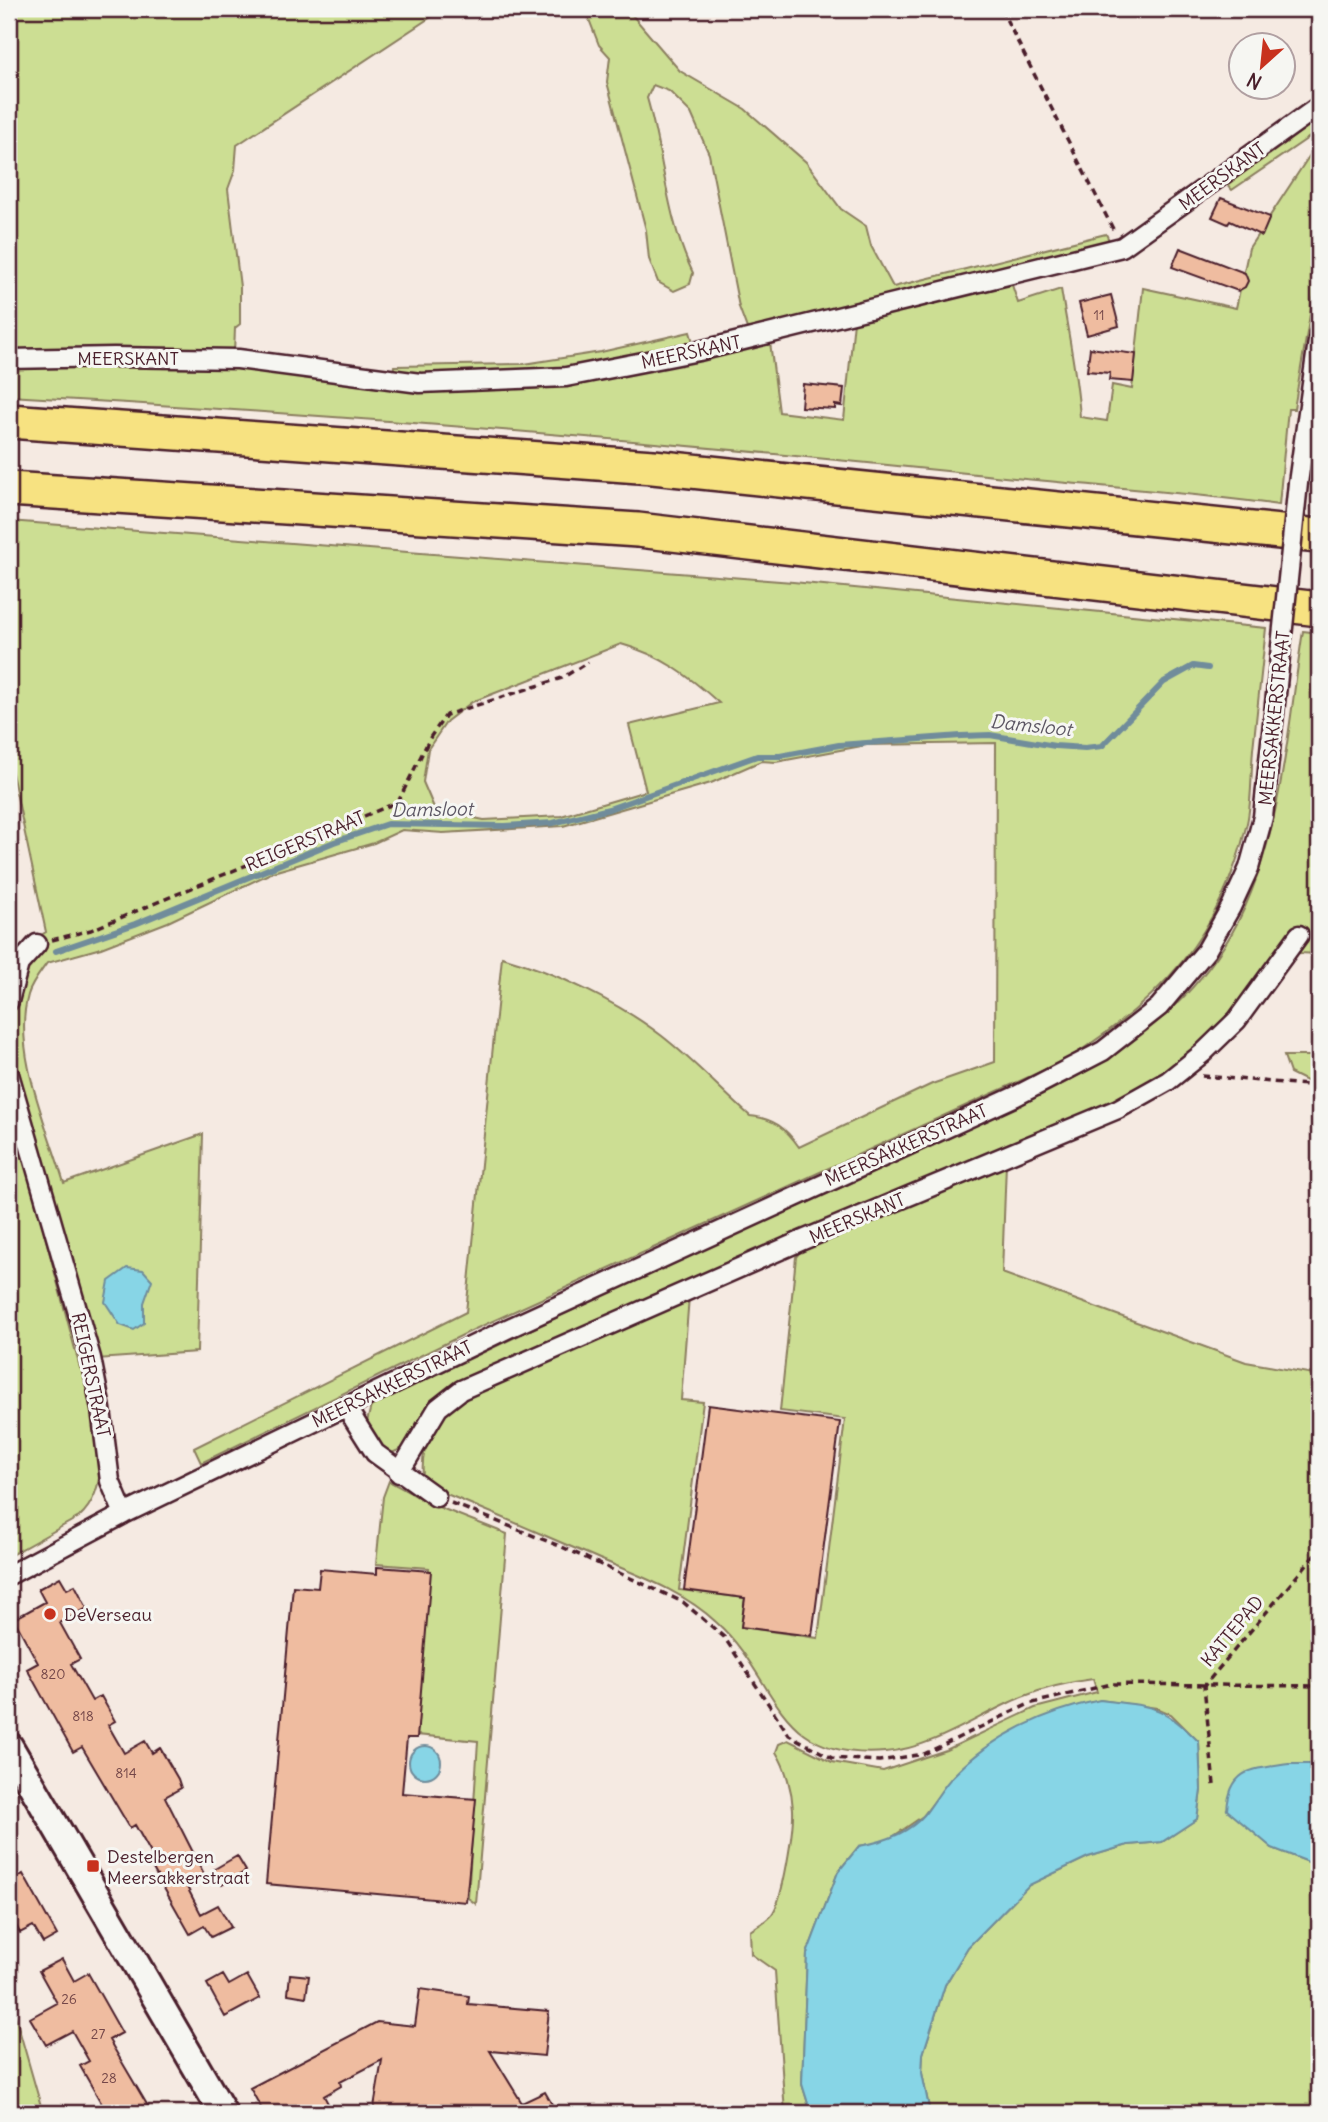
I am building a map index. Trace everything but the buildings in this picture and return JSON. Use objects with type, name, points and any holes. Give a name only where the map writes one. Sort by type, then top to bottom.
[{"type":"highway","points":[[9,421],[653,467],[1319,536]]},
{"type":"highway","points":[[9,489],[638,530],[1319,609]]},
{"type":"main road","points":[[9,1746],[223,2113]]},
{"type":"street","name":"MEERSKANT","points":[[9,359],[238,359],[420,383],[566,377],[699,351],[1122,247],[1319,106]]},
{"type":"street","name":"MEERSAKKERSTRAAT","points":[[9,1575],[124,1514],[346,1407],[735,1222],[1016,1096],[1113,1043],[1159,1007],[1206,951],[1231,906],[1249,869],[1263,817],[1298,483],[1319,334]]},
{"type":"street","name":"MEERSKANT","points":[[399,1473],[438,1408],[461,1390],[803,1240],[1118,1109],[1168,1082],[1237,1020],[1298,934]]},
{"type":"street","points":[[9,1000],[19,964],[37,944]]},
{"type":"street","name":"REIGERSTRAAT","points":[[9,1074],[92,1358],[102,1409],[110,1481],[124,1514]]},
{"type":"street","points":[[346,1407],[375,1453],[399,1473],[436,1497]]},
{"type":"path","points":[[1001,9],[1122,247]]},
{"type":"path","name":"REIGERSTRAAT","points":[[37,944],[91,930],[398,802],[431,736],[446,715],[562,678],[588,662]]},
{"type":"path","points":[[1185,1068],[1201,1076],[1319,1086]]},
{"type":"path","points":[[436,1497],[562,1548],[683,1602],[724,1637],[789,1735],[832,1758],[880,1761],[924,1754],[1028,1704],[1111,1684],[1319,1686]]},
{"type":"path","name":"KATTEPAD","points":[[1214,1785],[1204,1686],[1319,1550]]},
{"type":"green space","points":[[9,9],[443,9],[237,145],[235,170],[228,189],[240,287],[240,324],[235,328],[234,354],[150,349],[9,350]]},
{"type":"green space","points":[[585,9],[627,9],[680,71],[745,109],[806,162],[841,209],[866,226],[871,246],[893,287],[1106,234],[1109,240],[1107,245],[748,331],[739,307],[709,154],[691,113],[669,91],[653,85],[647,98],[671,209],[693,273],[690,284],[674,291],[658,282],[649,259],[646,230],[607,82],[610,57],[599,45]]},
{"type":"green space","points":[[1319,112],[1319,139],[1314,134],[1232,190],[1223,180]]},
{"type":"green space","points":[[1319,141],[1319,280],[1312,303],[1294,409],[1288,409],[1279,505],[1170,492],[620,440],[253,411],[9,396],[9,365],[162,363],[237,367],[451,390],[491,389],[612,377],[691,362],[770,342],[779,412],[844,420],[854,321],[1011,282],[1018,303],[1061,289],[1075,369],[1080,417],[1107,421],[1112,385],[1132,389],[1143,288],[1236,308],[1249,248]]},
{"type":"green space","points":[[690,332],[694,345],[566,369],[393,375],[394,366],[524,364],[601,352]]},
{"type":"green space","points":[[9,521],[793,582],[1266,628],[1249,814],[1236,863],[1203,932],[1182,961],[1131,1014],[1066,1060],[473,1330],[201,1463],[194,1448],[466,1312],[502,957],[564,980],[645,1023],[696,1065],[750,1116],[778,1125],[799,1147],[932,1084],[995,1062],[996,743],[867,745],[776,762],[761,761],[711,783],[563,826],[443,833],[402,830],[374,843],[273,872],[168,922],[101,948],[47,963],[28,995],[24,1017],[25,1041],[34,1090],[64,1183],[203,1134],[197,1352],[97,1359],[51,1188],[34,1194],[80,1368],[86,1376],[100,1450],[100,1469],[91,1503],[79,1517],[9,1556],[9,954],[46,932],[9,759]],"holes":[[[621,644],[674,668],[719,703],[629,725],[646,791],[561,816],[484,820],[435,810],[423,782],[428,749],[447,721],[472,702]]]},
{"type":"green space","points":[[1303,631],[1319,633],[1319,954],[1299,953],[1290,941],[1228,1017],[1156,1084],[432,1404],[403,1448],[392,1453],[380,1447],[367,1422],[371,1406],[1069,1081],[1138,1038],[1169,1011],[1198,981],[1224,946],[1243,912],[1258,875],[1286,752]]},
{"type":"green space","points":[[1284,1056],[1319,1056],[1319,1083],[1308,1082],[1290,1073]]},
{"type":"green space","points":[[1006,1163],[1002,1273],[1246,1362],[1319,1375],[1319,1764],[1289,1764],[1227,1809],[1272,1848],[1319,1866],[1319,2113],[930,2113],[922,2073],[923,2054],[945,1985],[968,1947],[1029,1885],[1088,1857],[1128,1845],[1162,1842],[1197,1819],[1201,1790],[1199,1742],[1171,1714],[1157,1708],[1100,1700],[954,1775],[923,1816],[885,1842],[859,1846],[838,1872],[807,1954],[802,2084],[811,2113],[785,2113],[775,1971],[751,1954],[750,1931],[767,1919],[776,1906],[790,1847],[792,1802],[786,1772],[776,1752],[779,1744],[788,1740],[832,1762],[883,1771],[946,1750],[1035,1708],[1097,1692],[1093,1679],[1030,1694],[938,1738],[903,1749],[885,1752],[848,1751],[820,1743],[798,1730],[737,1644],[716,1622],[689,1601],[643,1577],[439,1491],[423,1475],[427,1444],[435,1426],[454,1401],[689,1296],[681,1400],[703,1402],[679,1590],[745,1598],[741,1627],[818,1638],[845,1419],[780,1411],[796,1257],[804,1247]]},
{"type":"green space","points":[[389,1481],[431,1504],[507,1534],[476,1904],[468,1898],[478,1741],[417,1735],[429,1568],[376,1564],[383,1497]]},
{"type":"green space","points":[[9,1994],[43,2113],[9,2113]]},
{"type":"water","points":[[127,1268],[143,1270],[152,1280],[144,1303],[144,1323],[134,1330],[120,1325],[105,1302],[109,1281]]},
{"type":"water","points":[[1100,1700],[1144,1706],[1165,1713],[1199,1742],[1201,1790],[1197,1819],[1162,1842],[1128,1845],[1088,1857],[1029,1885],[968,1947],[945,1985],[923,2054],[922,2073],[930,2113],[811,2113],[802,2084],[807,1954],[838,1872],[859,1846],[895,1836],[919,1821],[950,1779],[986,1748],[1040,1718]]},
{"type":"water","points":[[425,1746],[436,1751],[441,1762],[436,1773],[425,1778],[414,1773],[409,1762],[414,1751]]},
{"type":"water","points":[[1289,1764],[1319,1764],[1319,1866],[1272,1848],[1227,1810],[1233,1785],[1239,1778],[1255,1769]]},
{"type":"waterway","name":"Damsloot","points":[[780,756],[839,745],[990,735],[1055,746],[1102,746],[1164,682],[1193,666],[1208,668]]},
{"type":"waterway","name":"Damsloot","points":[[56,951],[135,924],[334,842],[387,824],[505,826],[553,823],[609,809],[757,756],[779,756]]},
{"type":"place","name":"DeVerseau","points":[[50,1614]]},
{"type":"place","name":"Destelbergen Meersakkerstraat","points":[[93,1866]]}]
